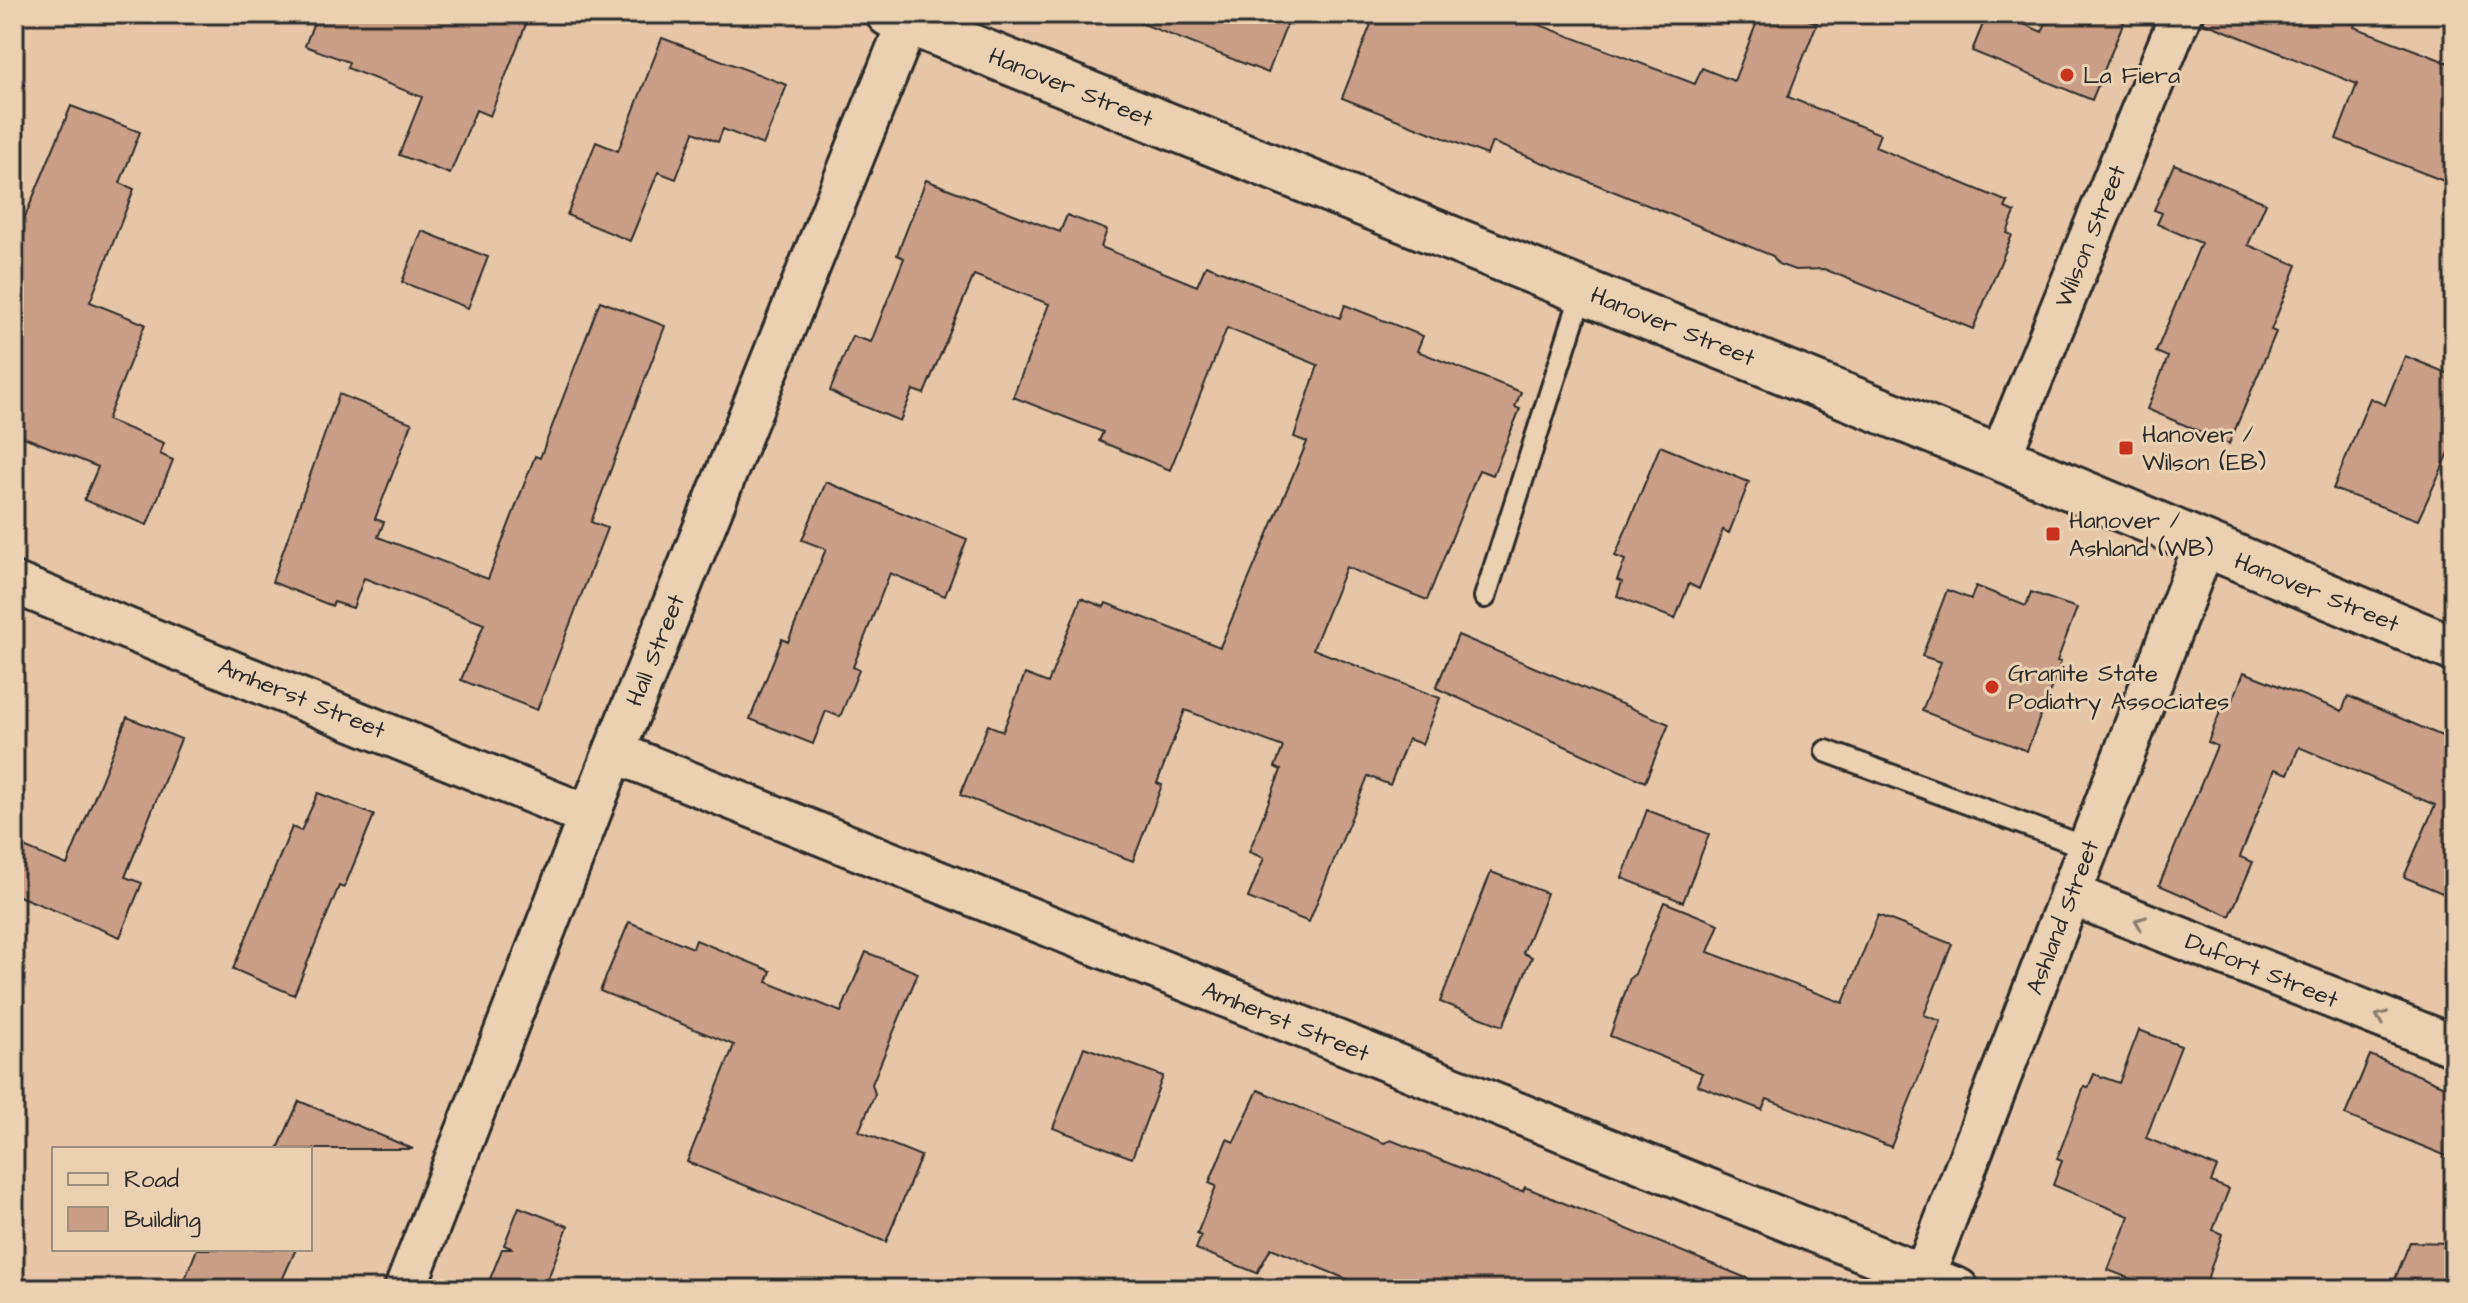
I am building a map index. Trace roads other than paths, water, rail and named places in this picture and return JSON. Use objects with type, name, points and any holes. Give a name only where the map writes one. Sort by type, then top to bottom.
[{"type":"street","name":"Wilson Street","points":[[2000,458],[2181,14]]},
{"type":"street","name":"Hanover Street","points":[[902,17],[2000,458],[2454,649]]},
{"type":"street","name":"Hall Street","points":[[405,1289],[902,17]]},
{"type":"street","name":"Ashland Street","points":[[1934,1284],[2070,894],[2204,546]]},
{"type":"street","name":"Amherst Street","points":[[14,583],[589,816]]},
{"type":"street","name":"Amherst Street","points":[[614,752],[1934,1284]]},
{"type":"street","name":"Dufort Street","points":[[2070,894],[2454,1046]]},
{"type":"lane","points":[[1485,597],[1583,290]]},
{"type":"lane","points":[[1826,751],[2088,848]]},
{"type":"place","name":"La Fiera","points":[[2067,75]]},
{"type":"place","name":"Hanover / Wilson (EB)","points":[[2126,448]]},
{"type":"place","name":"Hanover / Ashland (WB)","points":[[2053,534]]},
{"type":"place","name":"Granite State Podiatry Associates","points":[[1992,687]]}]
